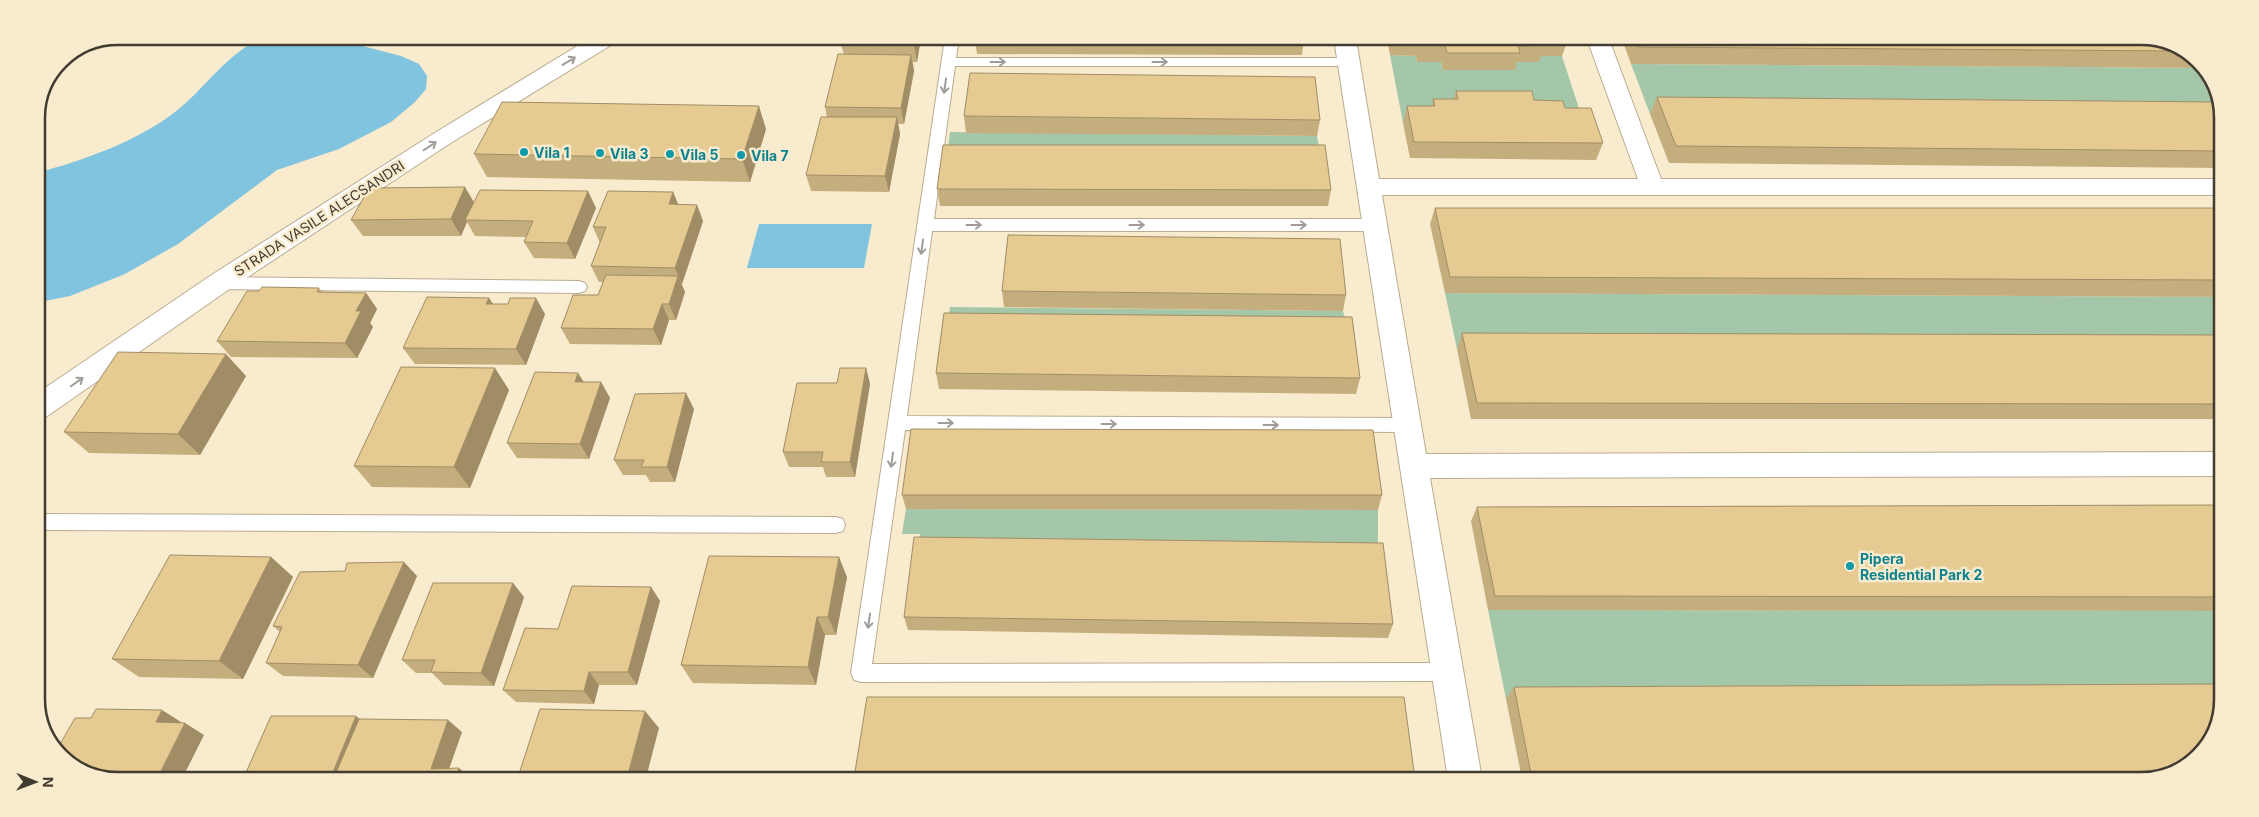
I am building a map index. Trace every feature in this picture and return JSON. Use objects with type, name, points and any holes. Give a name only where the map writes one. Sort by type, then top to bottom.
[{"type":"street","name":"STRADA VASILE ALECSANDRI","points":[[45,403],[220,283],[441,139],[595,45]]},
{"type":"street","points":[[1600,45],[1652,186]]},
{"type":"street","points":[[1347,51],[1409,426],[1463,772]]},
{"type":"street","points":[[1369,187],[1652,186],[2214,189]]},
{"type":"street","points":[[1415,466],[2214,464]]},
{"type":"lane","points":[[951,45],[861,673],[1447,672]]},
{"type":"lane","points":[[949,62],[1347,51]]},
{"type":"lane","points":[[926,225],[1375,225]]},
{"type":"lane","points":[[220,283],[580,287]]},
{"type":"lane","points":[[898,423],[1409,426]]},
{"type":"lane","points":[[45,522],[836,525]]},
{"type":"green space","points":[[1390,55],[1416,56],[1417,62],[1441,62],[1443,70],[1514,70],[1513,62],[1539,62],[1537,56],[1562,56],[1584,124],[1403,123]]},
{"type":"green space","points":[[1631,64],[2195,68],[2207,86],[2213,104],[2214,118],[1650,114]]},
{"type":"green space","points":[[950,132],[1317,136],[1322,162],[946,161]]},
{"type":"green space","points":[[1445,293],[2214,297],[2214,351],[1457,349]]},
{"type":"green space","points":[[950,307],[1343,311],[1349,333],[947,329]]},
{"type":"green space","points":[[906,509],[1378,510],[1378,557],[918,551],[920,534],[902,534]]},
{"type":"green space","points":[[1488,610],[2214,611],[2214,696],[1506,699]]},
{"type":"water","points":[[249,45],[359,45],[401,56],[419,64],[427,76],[426,89],[415,102],[391,122],[339,149],[277,170],[178,244],[125,274],[70,296],[45,301],[45,170],[109,149],[144,132],[175,112],[240,51]]},
{"type":"water","points":[[759,224],[872,224],[864,268],[747,268]]},
{"type":"building","points":[[1445,45],[1545,45],[1518,46],[1520,53],[1447,53]]},
{"type":"building","points":[[1637,45],[2141,45],[2155,46],[2170,51],[1638,47]]},
{"type":"building","points":[[838,54],[911,55],[901,108],[825,107]]},
{"type":"building","points":[[970,73],[1315,77],[1320,120],[964,116]]},
{"type":"building","points":[[1456,91],[1532,91],[1534,100],[1563,101],[1565,108],[1591,108],[1603,143],[1414,142],[1407,106],[1435,106],[1433,99],[1458,99]]},
{"type":"building","points":[[1657,97],[2212,102],[2214,113],[2214,151],[1676,146]]},
{"type":"building","points":[[502,102],[759,106],[742,159],[474,154]]},
{"type":"building","points":[[821,117],[897,117],[885,176],[806,175]]},
{"type":"building","points":[[943,145],[1325,145],[1331,190],[937,189]]},
{"type":"building","points":[[465,187],[451,219],[351,220],[369,188]]},
{"type":"building","points":[[480,190],[588,191],[567,243],[524,242],[533,221],[465,220]]},
{"type":"building","points":[[608,191],[673,192],[669,204],[697,205],[675,268],[591,266],[606,227],[593,227]]},
{"type":"building","points":[[1435,208],[2214,208],[2214,280],[1450,277]]},
{"type":"building","points":[[1008,235],[1340,239],[1346,295],[1002,291]]},
{"type":"building","points":[[606,275],[678,276],[669,304],[662,304],[653,329],[561,328],[573,295],[598,295]]},
{"type":"building","points":[[262,287],[319,288],[317,292],[366,293],[356,311],[361,311],[345,343],[217,341],[247,291],[259,291]]},
{"type":"building","points":[[427,297],[489,298],[486,304],[508,304],[510,298],[536,298],[516,349],[403,348]]},
{"type":"building","points":[[944,313],[1352,317],[1360,378],[936,373]]},
{"type":"building","points":[[1462,333],[2214,335],[2214,404],[1477,403]]},
{"type":"building","points":[[118,352],[226,354],[178,434],[64,432]]},
{"type":"building","points":[[401,367],[495,368],[454,467],[354,466]]},
{"type":"building","points":[[840,368],[866,368],[850,462],[821,462],[823,452],[783,452],[797,383],[837,383]]},
{"type":"building","points":[[535,372],[578,373],[575,382],[601,382],[580,444],[507,443]]},
{"type":"building","points":[[686,393],[667,467],[641,467],[644,460],[614,460],[635,394]]},
{"type":"building","points":[[911,429],[1373,430],[1382,495],[902,495]]},
{"type":"building","name":"Pipera Residential Park 2","points":[[2214,505],[2214,597],[1495,596],[1477,507]]},
{"type":"building","points":[[914,537],[1383,543],[1393,624],[904,617]]},
{"type":"building","points":[[170,555],[271,557],[219,661],[112,659]]},
{"type":"building","points":[[709,556],[839,557],[828,617],[817,617],[808,667],[681,665]]},
{"type":"building","points":[[404,562],[358,665],[266,663],[282,627],[273,626],[300,572],[345,571],[347,563]]},
{"type":"building","points":[[433,583],[513,583],[481,673],[431,672],[435,660],[402,660]]},
{"type":"building","points":[[572,586],[651,587],[628,672],[589,672],[584,691],[503,690],[525,628],[558,629]]},
{"type":"building","points":[[2214,684],[2214,699],[2213,713],[2207,731],[2193,751],[2173,765],[2151,771],[1531,772],[1514,687]]},
{"type":"building","points":[[867,697],[1404,697],[1414,772],[855,772]]},
{"type":"building","points":[[96,709],[162,710],[156,722],[185,723],[160,772],[118,772],[86,765],[77,760],[60,744],[75,718],[91,718]]},
{"type":"building","points":[[540,709],[645,711],[629,772],[520,772]]},
{"type":"building","points":[[271,716],[356,716],[333,772],[246,772]]},
{"type":"building","points":[[359,719],[448,720],[431,769],[459,768],[458,772],[336,772]]},
{"type":"place","name":"Vila 1","points":[[524,152]]},
{"type":"place","name":"Vila 3","points":[[600,153]]},
{"type":"place","name":"Vila 5","points":[[670,154]]},
{"type":"place","name":"Vila 7","points":[[741,155]]},
{"type":"place","name":"Pipera Residential Park 2","points":[[1850,566]]}]
